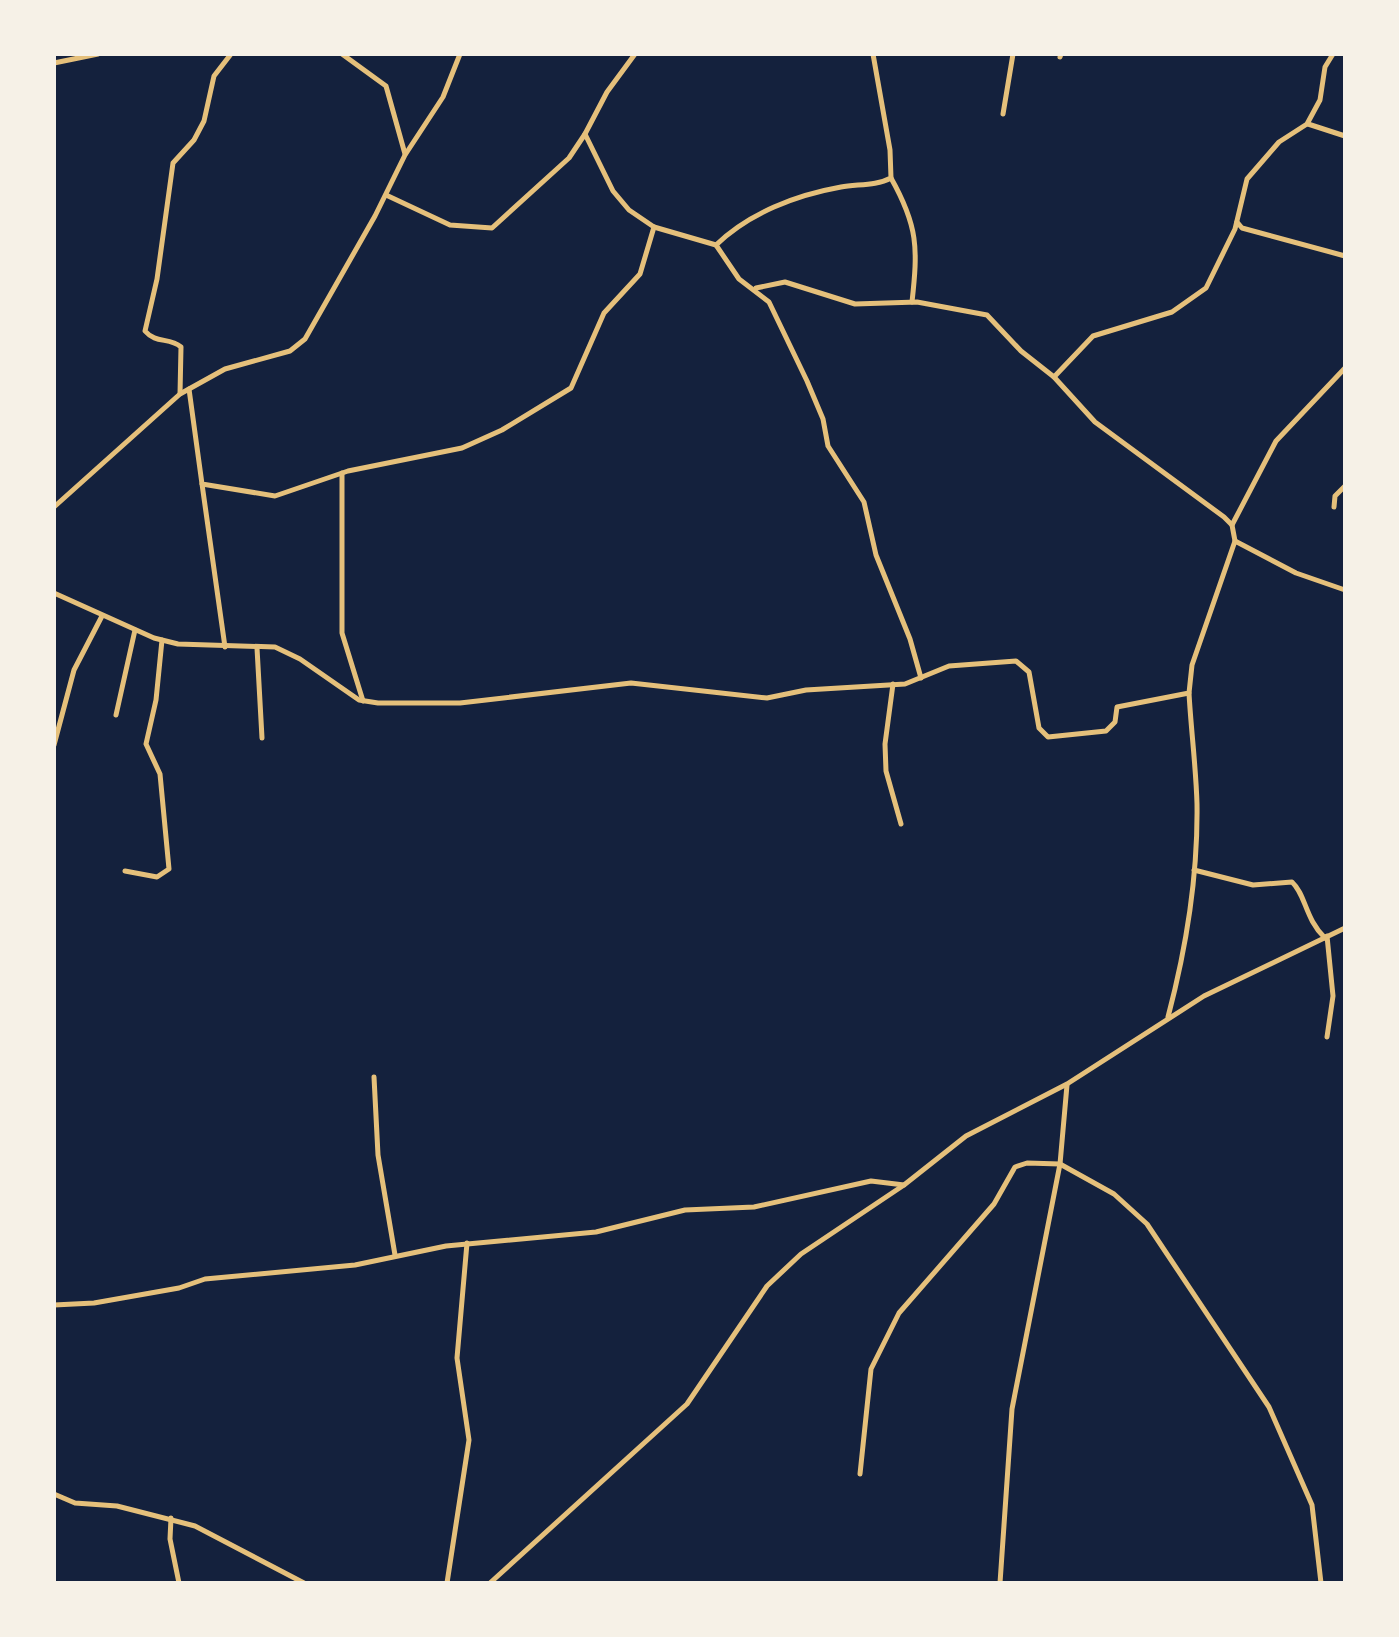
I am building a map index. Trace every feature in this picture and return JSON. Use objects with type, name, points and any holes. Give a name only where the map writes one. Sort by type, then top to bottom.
[{"type":"street","points":[[54,63],[98,54]]},
{"type":"street","points":[[180,394],[181,347],[176,342],[157,341],[145,331],[157,279],[173,163],[194,140],[204,121],[214,76],[231,54]]},
{"type":"street","points":[[342,54],[386,86],[405,155]]},
{"type":"street","points":[[54,507],[157,411],[180,394],[225,369],[298,346],[386,195],[405,155],[443,97],[460,54]]},
{"type":"street","points":[[386,195],[450,225],[492,228],[569,158],[607,92],[635,54]]},
{"type":"street","points":[[873,54],[890,150],[891,178],[908,210],[917,239],[918,265],[912,302]]},
{"type":"street","points":[[1003,114],[1013,54]]},
{"type":"street","points":[[1054,377],[1093,336],[1160,317],[1198,297],[1223,261],[1247,179],[1279,142],[1307,124],[1320,100],[1325,67],[1333,54]]},
{"type":"street","points":[[1307,124],[1345,136]]},
{"type":"street","points":[[585,134],[617,198],[629,210],[654,227],[716,245],[739,279],[769,302],[823,419],[828,446],[861,496],[876,555],[907,632],[921,678]]},
{"type":"street","points":[[716,245],[741,225],[783,204],[823,191],[891,178]]},
{"type":"street","points":[[1236,221],[1242,228],[1345,256]]},
{"type":"street","points":[[202,484],[271,496],[342,473],[462,448],[489,437],[568,391],[577,379],[604,313],[640,274],[654,227]]},
{"type":"street","points":[[755,289],[785,282],[855,304],[912,302],[987,315],[1021,351],[1054,377],[1095,422],[1232,525]]},
{"type":"street","points":[[1168,1017],[1177,983],[1194,870],[1197,801],[1189,693],[1192,665],[1235,541],[1232,525],[1276,441],[1345,368]]},
{"type":"street","points":[[189,389],[225,647]]},
{"type":"street","points":[[342,473],[342,633],[363,701]]},
{"type":"street","points":[[1334,507],[1332,502],[1345,486]]},
{"type":"street","points":[[1235,541],[1296,573],[1327,581],[1345,590]]},
{"type":"street","points":[[54,593],[162,640],[190,646],[271,646],[287,651],[363,701],[460,703],[631,683],[760,698],[806,690],[893,684],[956,665],[1022,664],[1032,679],[1041,732],[1048,737],[1106,731],[1115,722],[1117,707],[1189,693]]},
{"type":"street","points":[[54,745],[74,670],[102,616]]},
{"type":"street","points":[[116,715],[135,630]]},
{"type":"street","points":[[125,871],[157,877],[169,869],[160,774],[146,744],[156,700],[162,640]]},
{"type":"street","points":[[257,648],[262,738]]},
{"type":"street","points":[[893,684],[885,744],[886,771],[901,824]]},
{"type":"street","points":[[1194,870],[1253,885],[1292,882],[1312,926],[1326,937],[1333,996],[1327,1037]]},
{"type":"street","points":[[490,1583],[687,1404],[754,1303],[780,1272],[811,1247],[904,1185],[966,1136],[1067,1084],[1168,1017],[1345,928]]},
{"type":"street","points":[[374,1077],[378,1155],[395,1255]]},
{"type":"street","points":[[1000,1583],[1012,1409],[1060,1164],[1067,1084]]},
{"type":"street","points":[[860,1474],[863,1416],[871,1369],[899,1313],[994,1204],[1015,1167],[1027,1163],[1060,1164],[1114,1194],[1147,1224],[1272,1411],[1312,1505],[1321,1583]]},
{"type":"street","points":[[54,1305],[94,1303],[179,1288],[205,1279],[339,1267],[467,1243],[596,1232],[685,1210],[754,1207],[871,1181],[904,1185]]},
{"type":"street","points":[[447,1583],[469,1440],[457,1358],[467,1243]]},
{"type":"street","points":[[54,1494],[75,1503],[117,1506],[171,1518],[211,1532],[304,1583]]},
{"type":"street","points":[[171,1518],[170,1539],[179,1583]]}]
